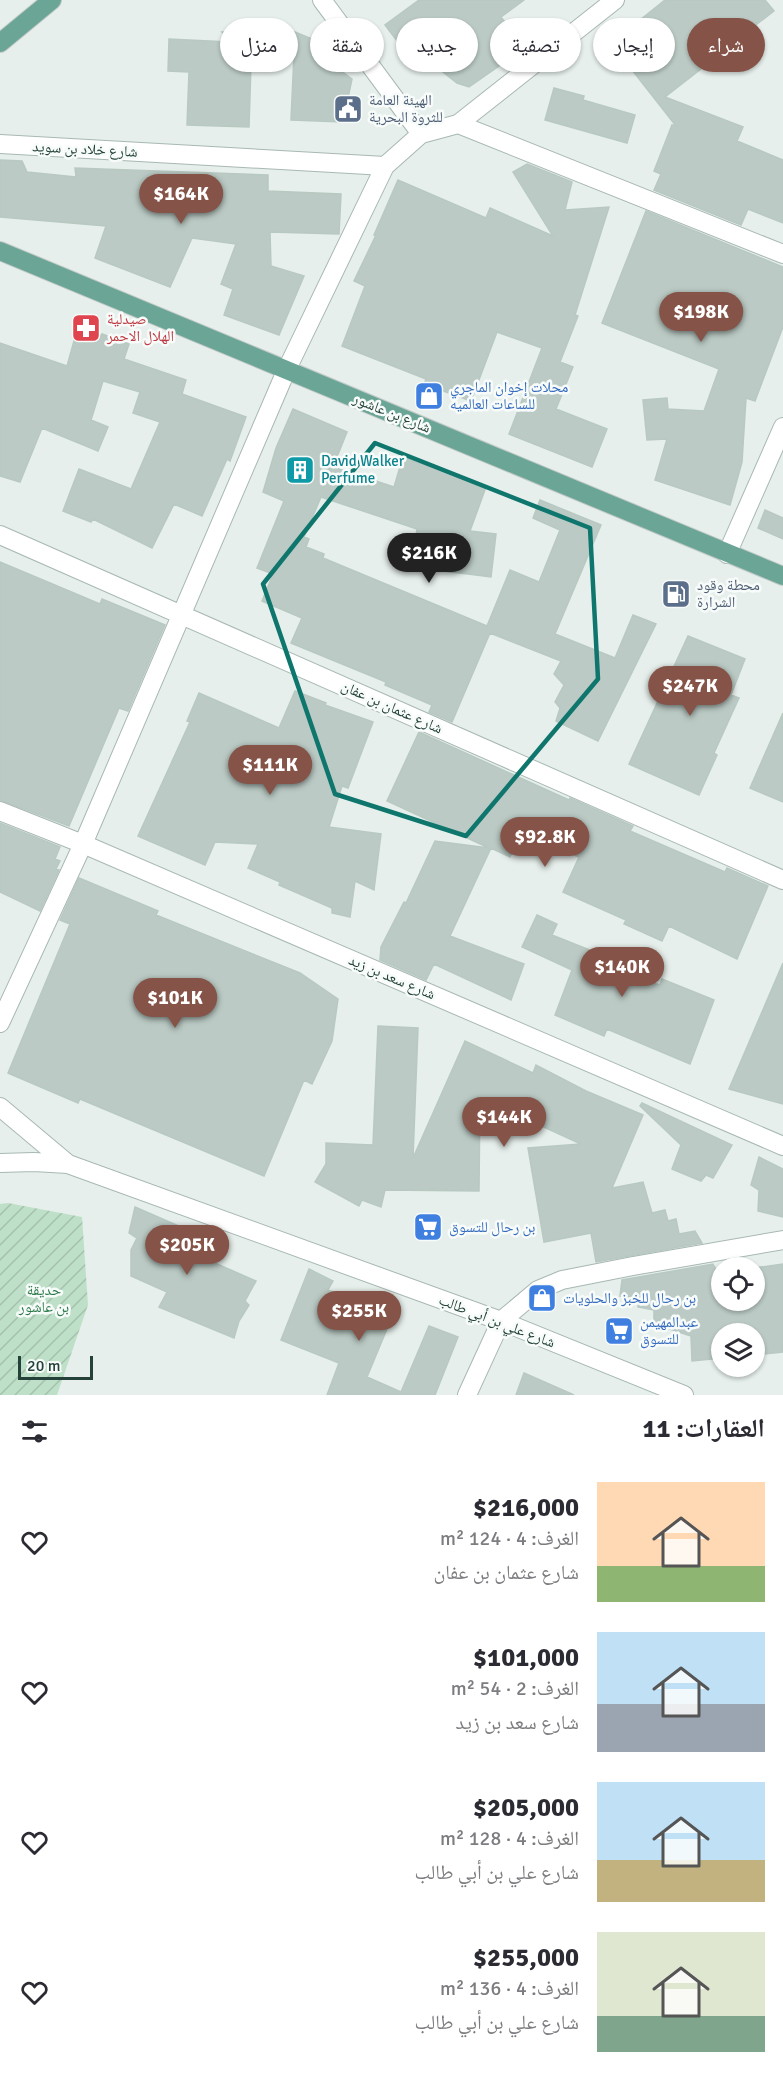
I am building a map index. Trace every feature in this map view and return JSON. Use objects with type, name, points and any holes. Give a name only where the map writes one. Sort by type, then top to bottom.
[{"type":"main road","points":[[0,43],[52,0]]},
{"type":"main road","name":"شارع بن عاشور","points":[[0,251],[783,576]]},
{"type":"street","points":[[322,0],[421,134]]},
{"type":"street","points":[[0,1023],[83,844],[286,371],[385,166],[421,134],[458,124],[615,0]]},
{"type":"street","points":[[458,124],[783,254]]},
{"type":"street","name":"شارع خلاد بن سويد","points":[[0,144],[385,166]]},
{"type":"street","points":[[727,554],[783,427]]},
{"type":"street","name":"شارع عثمان بن عفان","points":[[0,535],[783,880]]},
{"type":"street","name":"شارع سعد بن زيد","points":[[0,811],[83,844],[783,1146]]},
{"type":"street","points":[[0,1107],[68,1164]]},
{"type":"street","name":"شارع علي بن أبي طالب","points":[[0,1164],[34,1162],[68,1164],[501,1321],[684,1395]]},
{"type":"street","points":[[467,1395],[501,1321],[538,1290],[562,1280],[783,1240]]},
{"type":"highlighted area","points":[[375,443],[590,528],[598,679],[466,836],[335,794],[263,584]]},
{"type":"green space","name":"حديقة بن عاشور","points":[[8,1203],[82,1217],[88,1305],[57,1395],[0,1395],[0,1204]]},
{"type":"building","points":[[419,0],[524,0],[502,18],[490,18],[491,72],[469,87],[457,83],[443,72],[478,72],[478,18],[396,18],[396,40],[385,25]]},
{"type":"building","points":[[665,0],[765,0],[774,11],[765,18],[687,18],[687,72],[697,72],[665,97],[743,127],[737,141],[783,160],[783,223],[748,209],[741,225],[654,190],[661,174],[654,171],[672,125],[676,126],[634,72],[675,72],[675,18],[642,18]]},
{"type":"building","points":[[298,33],[310,38],[310,72],[343,72],[352,79],[343,122],[291,120],[293,72],[298,72]]},
{"type":"building","points":[[169,39],[220,42],[220,72],[251,72],[249,127],[187,125],[189,72],[168,71]]},
{"type":"building","points":[[554,88],[584,96],[583,100],[635,115],[627,143],[545,120]]},
{"type":"building","points":[[0,160],[22,161],[27,172],[76,177],[75,168],[268,175],[268,191],[341,194],[339,234],[270,232],[271,266],[304,276],[279,335],[224,315],[233,289],[221,284],[236,244],[192,238],[170,287],[95,258],[106,226],[0,217]]},
{"type":"building","points":[[527,164],[572,182],[565,210],[609,207],[575,315],[578,316],[560,362],[573,367],[556,409],[607,429],[592,467],[509,434],[542,348],[497,332],[471,401],[424,384],[426,379],[342,346],[365,286],[354,281],[398,180],[486,218],[490,208],[553,236],[513,172]]},
{"type":"building","points":[[646,211],[783,267],[783,327],[755,401],[746,398],[742,462],[730,505],[655,480],[667,439],[647,440],[643,400],[667,398],[668,409],[704,411],[719,369],[602,323]]},
{"type":"building","points":[[76,334],[97,340],[102,334],[129,344],[124,359],[186,380],[182,394],[246,417],[230,461],[227,459],[202,516],[174,504],[152,548],[93,519],[91,522],[63,511],[79,469],[131,489],[160,422],[133,413],[140,392],[103,381],[91,420],[108,427],[98,451],[42,428],[20,482],[0,476],[0,343],[67,366]]},
{"type":"building","points":[[293,409],[347,432],[333,467],[394,487],[403,457],[486,487],[470,531],[496,534],[491,577],[412,567],[417,529],[321,497],[304,537],[309,539],[306,547],[324,554],[323,558],[487,626],[510,570],[539,582],[560,530],[533,518],[540,500],[601,525],[555,634],[615,658],[633,615],[656,624],[598,741],[556,721],[560,708],[555,702],[564,685],[554,674],[561,661],[490,633],[452,722],[429,712],[432,705],[385,685],[386,682],[291,643],[302,618],[262,601],[273,574],[257,568],[284,501],[263,492],[276,448]]},
{"type":"building","points":[[765,510],[783,518],[783,539],[758,528]]},
{"type":"building","points":[[0,562],[100,604],[102,599],[165,625],[128,711],[119,708],[69,826],[0,800]]},
{"type":"building","points":[[688,636],[745,659],[731,695],[739,698],[714,753],[717,755],[699,795],[629,764]]},
{"type":"building","points":[[295,691],[326,703],[325,705],[373,722],[348,788],[342,786],[329,827],[381,834],[374,890],[355,881],[350,917],[332,913],[332,908],[279,885],[280,882],[248,868],[258,844],[215,842],[205,865],[138,836],[190,722],[187,721],[199,693],[279,728]]},
{"type":"building","points":[[783,713],[783,802],[750,788]]},
{"type":"building","points":[[419,732],[569,800],[570,798],[633,826],[630,831],[725,872],[727,868],[768,886],[737,959],[669,926],[662,941],[624,924],[626,920],[563,892],[579,857],[521,832],[510,857],[491,848],[450,936],[524,964],[511,1000],[434,964],[426,980],[380,960],[381,947],[404,902],[406,903],[435,841],[489,848],[387,801]]},
{"type":"building","points":[[0,823],[60,847],[55,859],[60,861],[56,869],[59,870],[40,911],[0,892]]},
{"type":"building","points":[[79,878],[158,911],[156,915],[300,973],[338,999],[332,1041],[312,1084],[304,1080],[264,1176],[80,1099],[78,1103],[8,1073],[70,924],[60,920]]},
{"type":"building","points":[[537,915],[557,924],[552,935],[617,961],[614,971],[660,985],[662,979],[714,1000],[690,1064],[607,1029],[604,1036],[555,1015],[572,970],[522,947]]},
{"type":"building","points":[[783,963],[783,1104],[729,1089]]},
{"type":"building","points":[[378,1026],[418,1028],[413,1158],[465,1041],[533,1073],[536,1065],[586,1091],[643,1115],[612,1188],[643,1182],[652,1213],[665,1210],[668,1221],[676,1219],[679,1234],[695,1231],[702,1243],[596,1262],[591,1233],[544,1242],[528,1148],[581,1144],[480,1098],[479,1191],[385,1190],[381,1207],[362,1200],[359,1206],[315,1182],[326,1164],[326,1143],[373,1145]]},
{"type":"building","points":[[642,1103],[732,1145],[713,1178],[706,1175],[701,1181],[672,1169],[681,1145],[640,1106]]},
{"type":"building","points":[[759,1157],[783,1169],[783,1217],[758,1211],[759,1190],[751,1185]]},
{"type":"building","points":[[135,1207],[190,1231],[183,1249],[256,1281],[245,1301],[249,1305],[239,1321],[234,1338],[159,1307],[167,1292],[131,1276],[131,1250],[137,1238],[129,1233]]},
{"type":"building","points":[[711,1264],[711,1311],[765,1311],[765,1266],[783,1264],[783,1352],[765,1354],[765,1323],[711,1323],[711,1359],[692,1361],[691,1336],[654,1324],[654,1310],[638,1307],[639,1298],[620,1296],[622,1280]]},
{"type":"building","points":[[309,1269],[333,1281],[328,1290],[392,1317],[367,1377],[401,1392],[429,1326],[458,1337],[435,1395],[327,1395],[339,1363],[281,1340]]},
{"type":"building","points":[[524,1373],[574,1395],[516,1395]]},
{"type":"place","name":"الهيئة العامة للثروة البحرية","points":[[348,109]]},
{"type":"place","name":"صيدلية الهلال الاحمر","points":[[86,328]]},
{"type":"place","name":"محلات إخوان الماجري للساعات العالميه","points":[[429,396]]},
{"type":"place","name":"David Walker Perfume","points":[[300,470]]},
{"type":"place","name":"محطة وقود الشرارة","points":[[676,594]]},
{"type":"place","name":"بن رحال للتسوق","points":[[428,1227]]},
{"type":"place","name":"بن رحال للخبز والحلويات","points":[[542,1298]]},
{"type":"place","name":"عبدالمهيمن للتسوق","points":[[619,1331]]}]
